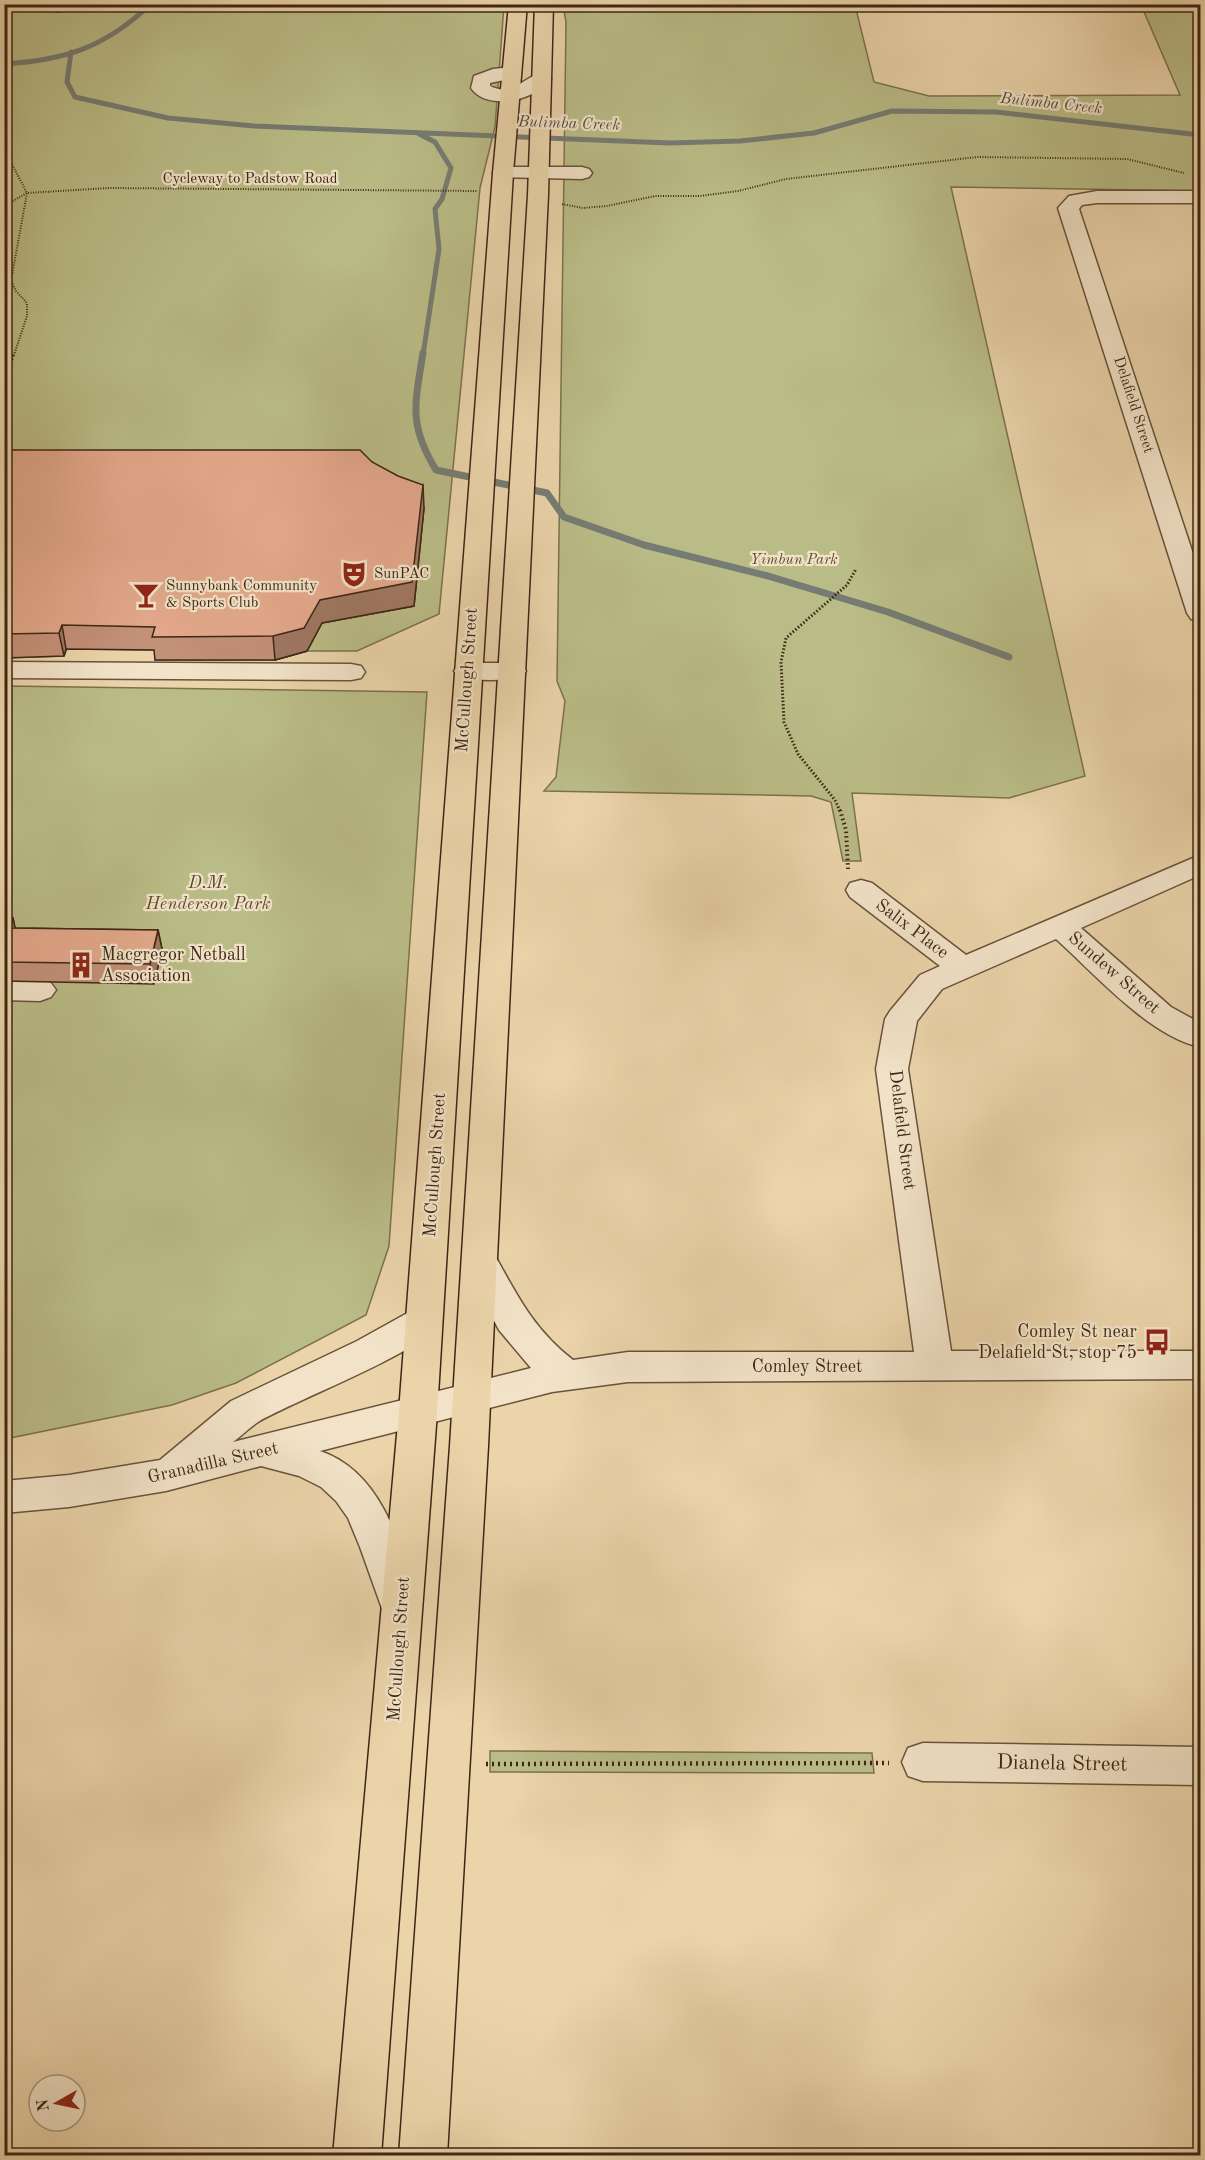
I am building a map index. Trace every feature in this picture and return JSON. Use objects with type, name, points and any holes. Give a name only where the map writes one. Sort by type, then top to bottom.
[{"type":"main road","name":"McCullough Street","points":[[357,2156],[418,1412],[481,479],[518,4]]},
{"type":"main road","points":[[423,2156],[480,1261],[539,174],[544,4]]},
{"type":"street","points":[[512,73],[493,75],[481,80],[480,88],[509,104],[542,79]]},
{"type":"street","points":[[504,164],[539,174],[582,173]]},
{"type":"street","name":"Delafield Street","points":[[1200,197],[1097,197],[1076,200],[1068,208],[1200,613]]},
{"type":"street","points":[[4,670],[351,672]]},
{"type":"street","points":[[468,671],[512,671]]},
{"type":"street","name":"Delafield Street","points":[[935,1366],[892,1069],[901,1020],[931,982],[1200,864]]},
{"type":"street","name":"Salix Place","points":[[861,890],[963,968]]},
{"type":"street","name":"Sundew Street","points":[[1059,926],[1160,1015],[1200,1036]]},
{"type":"street","points":[[4,989],[40,990]]},
{"type":"street","points":[[480,1261],[512,1320],[538,1353],[566,1376]]},
{"type":"street","points":[[166,1475],[244,1412],[370,1351],[424,1321]]},
{"type":"street","name":"Comley Street","points":[[418,1412],[552,1377],[628,1367],[1200,1365]]},
{"type":"street","name":"Granadilla Street","points":[[4,1497],[69,1491],[166,1475],[418,1412]]},
{"type":"street","points":[[263,1451],[320,1467],[350,1489],[380,1542],[402,1615]]},
{"type":"street","name":"Dianela Street","points":[[923,1762],[1200,1766]]},
{"type":"path","points":[[4,22],[8,20],[12,9],[9,4]]},
{"type":"path","points":[[4,149],[27,193],[11,281],[16,291],[27,303],[27,316],[12,366],[4,383]]},
{"type":"path","points":[[539,174],[556,203],[571,207],[607,206],[655,196],[700,196],[738,191],[786,179],[977,157],[1127,159],[1154,164],[1191,176]]},
{"type":"path","name":"Cycleway to Padstow Road","points":[[27,193],[109,188],[472,190]]},
{"type":"path","points":[[4,206],[27,193]]},
{"type":"path","points":[[4,367],[12,366]]},
{"type":"path","points":[[856,569],[847,585],[786,638],[781,662],[784,722],[798,754],[835,800],[842,815],[846,830],[848,869],[861,890]]},
{"type":"path","points":[[479,1764],[923,1762]]},
{"type":"green space","points":[[4,5],[504,5],[495,127],[480,188],[439,614],[357,651],[307,651],[275,660],[155,660],[158,650],[67,649],[64,656],[5,658]]},
{"type":"green space","name":"Yimbun Park","points":[[563,5],[855,5],[874,82],[929,96],[1180,95],[1141,5],[1200,5],[1200,191],[951,187],[1085,776],[1009,798],[852,793],[861,861],[843,861],[831,802],[811,796],[544,791],[556,777],[565,701],[557,681],[566,22]]},
{"type":"green space","name":"D.M. Henderson Park","points":[[5,686],[427,692],[389,1246],[366,1315],[236,1383],[172,1405],[5,1439]]},
{"type":"green space","points":[[490,1751],[872,1753],[874,1773],[490,1772]]},
{"type":"building","points":[[61,4],[58,7],[48,6]]},
{"type":"building","points":[[4,450],[360,450],[372,462],[398,476],[423,485],[412,582],[320,600],[304,628],[273,636],[152,637],[155,627],[62,625],[59,633],[4,634],[4,501],[9,491],[4,491]]},
{"type":"building","points":[[4,918],[13,918],[10,928],[158,930],[150,964],[4,962]]},
{"type":"waterway","name":"Bulimba Creek","points":[[71,53],[101,41],[134,19],[151,4]]},
{"type":"waterway","points":[[4,64],[47,59],[71,53]]},
{"type":"waterway","name":"Bulimba Creek","points":[[71,53],[67,82],[75,97],[168,118],[254,126],[670,143],[740,141],[814,133],[892,111],[996,112],[1200,135]]},
{"type":"waterway","points":[[419,134],[435,142],[451,168],[442,199],[435,209],[439,249],[423,355]]},
{"type":"waterway","points":[[423,353],[416,400],[417,426],[427,454],[436,470],[547,493],[564,517],[644,545],[768,576],[888,612],[1009,657]]},
{"type":"place","name":"SunPAC","points":[[354,574]]},
{"type":"place","name":"Sunnybank Community & Sports Club","points":[[146,595]]},
{"type":"place","name":"Macgregor Netball Association","points":[[81,965]]},
{"type":"place","name":"Comley St near Delafield St, stop 75","points":[[1157,1342]]}]
